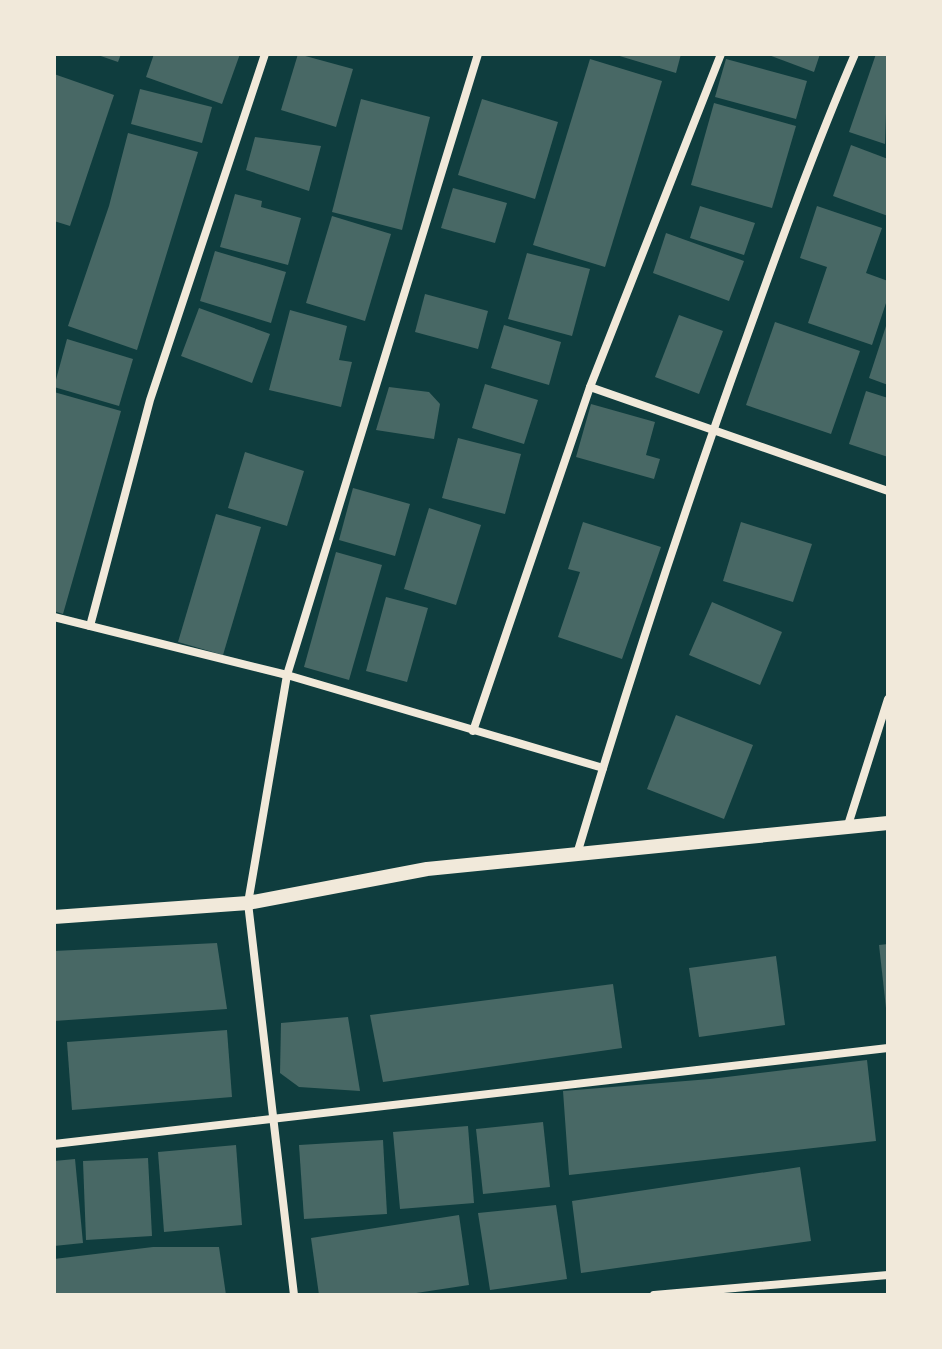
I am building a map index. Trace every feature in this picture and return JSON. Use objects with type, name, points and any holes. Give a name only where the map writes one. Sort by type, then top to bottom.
[{"type":"street","points":[[90,626],[150,400],[265,54]]},
{"type":"street","points":[[294,1295],[276,1121],[248,903],[287,675],[478,54]]},
{"type":"street","points":[[473,731],[590,387],[721,54]]},
{"type":"street","points":[[577,854],[713,430],[816,144],[855,54]]},
{"type":"street","points":[[590,387],[888,491]]},
{"type":"street","points":[[54,617],[287,675],[603,768]]},
{"type":"street","points":[[848,825],[888,699]]},
{"type":"street","points":[[54,917],[248,903],[427,869],[888,823]]},
{"type":"street","points":[[54,1144],[276,1121],[888,1048]]},
{"type":"street","points":[[654,1295],[888,1275]]},
{"type":"building","points":[[95,54],[121,54],[118,62]]},
{"type":"building","points":[[154,54],[240,54],[222,104],[146,77]]},
{"type":"building","points":[[298,54],[353,69],[336,127],[281,110]]},
{"type":"building","points":[[613,54],[681,54],[676,73]]},
{"type":"building","points":[[766,54],[820,54],[814,72]]},
{"type":"building","points":[[876,54],[888,54],[885,144],[849,132]]},
{"type":"building","points":[[590,59],[662,81],[605,267],[533,245]]},
{"type":"building","points":[[726,59],[807,81],[796,119],[715,97]]},
{"type":"building","points":[[54,74],[114,95],[70,226],[54,221]]},
{"type":"building","points":[[140,89],[212,107],[202,143],[131,124]]},
{"type":"building","points":[[361,99],[430,117],[402,230],[332,212]]},
{"type":"building","points":[[482,99],[558,122],[535,199],[458,175]]},
{"type":"building","points":[[714,103],[796,126],[772,208],[691,185]]},
{"type":"building","points":[[128,133],[198,152],[137,350],[68,326],[109,206]]},
{"type":"building","points":[[255,137],[321,146],[309,191],[246,170]]},
{"type":"building","points":[[851,145],[888,159],[888,216],[833,196]]},
{"type":"building","points":[[453,188],[507,203],[495,243],[441,228]]},
{"type":"building","points":[[235,194],[262,201],[261,207],[301,218],[288,265],[220,247]]},
{"type":"building","points":[[700,206],[755,223],[744,255],[690,238]]},
{"type":"building","points":[[817,206],[882,228],[866,273],[888,281],[888,297],[872,345],[808,323],[827,267],[800,258]]},
{"type":"building","points":[[332,216],[391,234],[365,321],[306,303]]},
{"type":"building","points":[[666,233],[744,261],[729,301],[653,273]]},
{"type":"building","points":[[215,251],[286,272],[271,323],[200,301]]},
{"type":"building","points":[[527,253],[590,269],[572,336],[508,319]]},
{"type":"building","points":[[425,294],[488,311],[478,349],[415,332]]},
{"type":"building","points":[[199,308],[270,334],[252,383],[181,356]]},
{"type":"building","points":[[290,310],[347,326],[339,360],[352,362],[341,407],[269,390]]},
{"type":"building","points":[[679,315],[723,331],[699,394],[655,377]]},
{"type":"building","points":[[775,322],[860,351],[831,434],[746,405]]},
{"type":"building","points":[[888,323],[888,385],[869,378]]},
{"type":"building","points":[[504,325],[561,342],[549,385],[491,368]]},
{"type":"building","points":[[67,339],[133,359],[119,406],[54,387]]},
{"type":"building","points":[[485,384],[538,400],[524,444],[472,428]]},
{"type":"building","points":[[389,387],[429,392],[440,404],[434,439],[376,430]]},
{"type":"building","points":[[866,391],[888,398],[888,457],[849,444]]},
{"type":"building","points":[[54,392],[121,411],[63,614],[54,611]]},
{"type":"building","points":[[591,404],[655,422],[646,455],[660,459],[654,479],[576,457]]},
{"type":"building","points":[[458,438],[521,454],[505,514],[442,498]]},
{"type":"building","points":[[245,452],[304,471],[287,526],[228,508]]},
{"type":"building","points":[[353,488],[410,504],[395,556],[339,540]]},
{"type":"building","points":[[429,508],[481,525],[456,605],[404,589]]},
{"type":"building","points":[[216,514],[261,527],[223,655],[178,642]]},
{"type":"building","points":[[583,522],[661,547],[622,659],[558,637],[580,572],[568,569]]},
{"type":"building","points":[[741,522],[812,544],[793,602],[723,581]]},
{"type":"building","points":[[336,552],[382,565],[349,680],[304,667]]},
{"type":"building","points":[[386,597],[428,608],[407,682],[366,671]]},
{"type":"building","points":[[712,602],[782,632],[760,685],[689,655]]},
{"type":"building","points":[[676,715],[753,745],[724,819],[647,789]]},
{"type":"building","points":[[217,943],[227,1009],[54,1021],[54,951]]},
{"type":"building","points":[[888,944],[888,1007],[886,1008],[879,945]]},
{"type":"building","points":[[776,956],[785,1025],[699,1037],[689,968]]},
{"type":"building","points":[[613,984],[622,1048],[383,1082],[370,1015]]},
{"type":"building","points":[[348,1017],[360,1091],[299,1087],[280,1073],[281,1023]]},
{"type":"building","points":[[227,1030],[232,1097],[72,1110],[67,1042]]},
{"type":"building","points":[[867,1060],[876,1141],[569,1175],[563,1091],[710,1079]]},
{"type":"building","points":[[543,1122],[550,1187],[483,1194],[476,1129]]},
{"type":"building","points":[[468,1126],[474,1203],[400,1209],[393,1132]]},
{"type":"building","points":[[383,1140],[387,1214],[304,1219],[299,1145]]},
{"type":"building","points":[[236,1145],[242,1225],[164,1232],[158,1152]]},
{"type":"building","points":[[148,1158],[152,1236],[86,1240],[83,1161]]},
{"type":"building","points":[[75,1159],[83,1243],[54,1246],[54,1161]]},
{"type":"building","points":[[800,1167],[811,1241],[581,1273],[572,1201]]},
{"type":"building","points":[[556,1205],[567,1279],[490,1290],[478,1213]]},
{"type":"building","points":[[459,1215],[469,1285],[403,1295],[319,1295],[311,1238]]},
{"type":"building","points":[[153,1247],[219,1247],[226,1295],[54,1295],[54,1259]]}]
